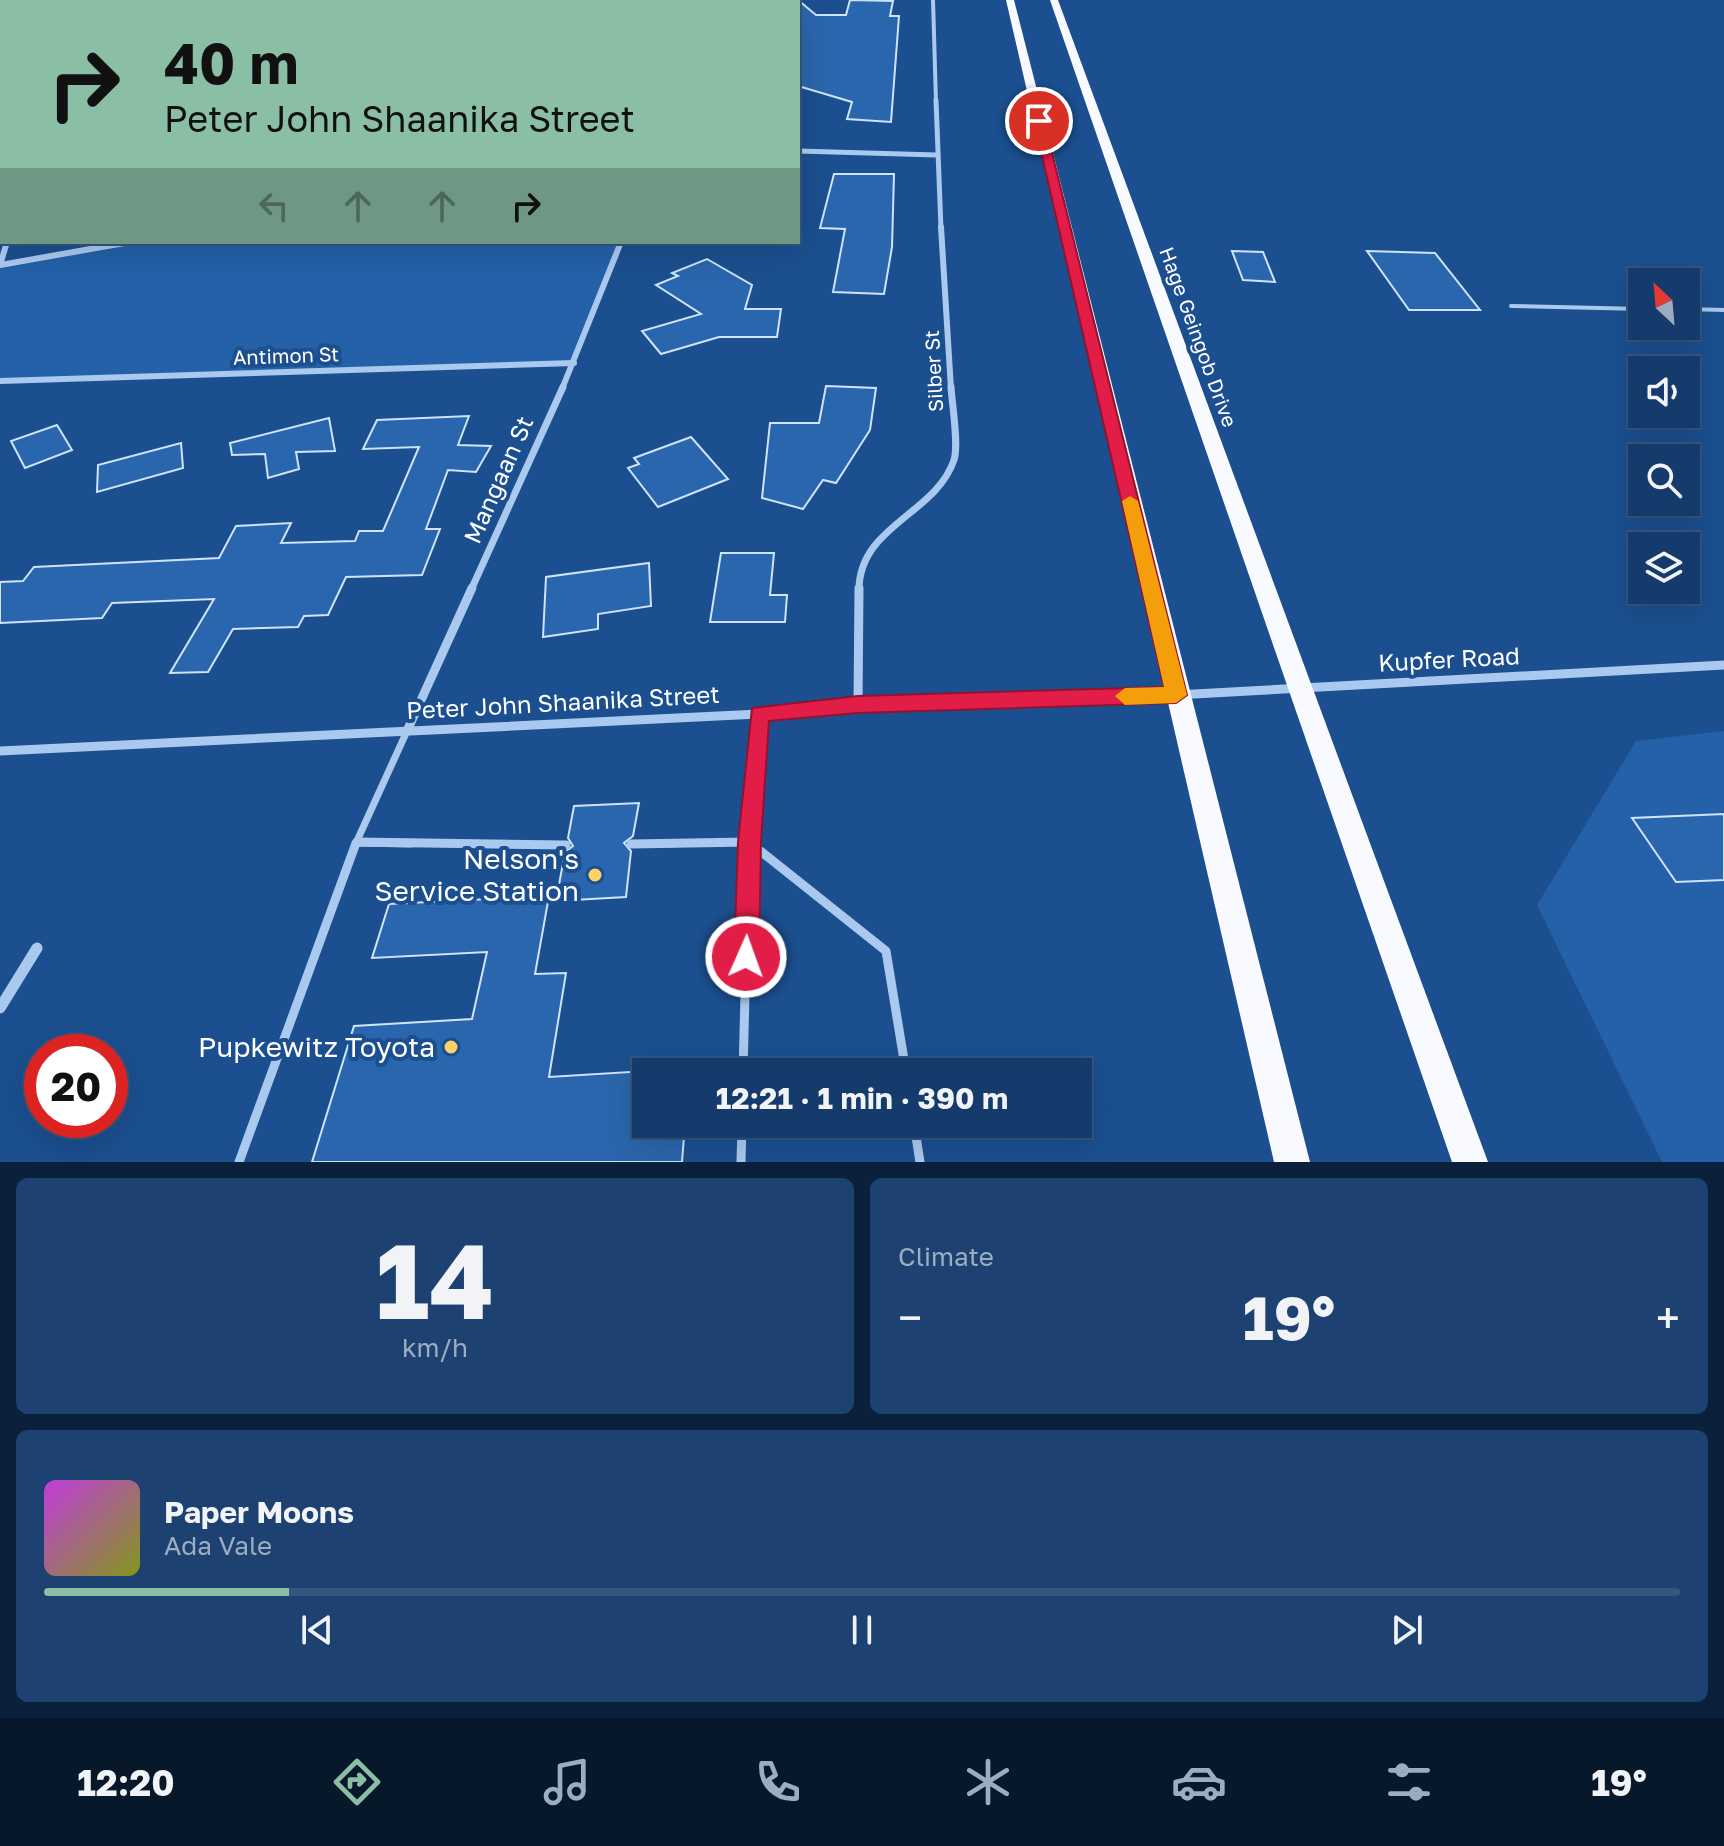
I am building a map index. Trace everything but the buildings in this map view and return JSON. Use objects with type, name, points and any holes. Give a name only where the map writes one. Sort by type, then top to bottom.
[{"type":"highway","points":[[1010,0],[1176,695],[1292,1162]]},
{"type":"highway","name":"Hage Geingob Drive","points":[[1054,0],[1470,1162]]},
{"type":"street","name":"Silber St","points":[[858,704],[859,580],[872,545],[935,490],[955,459],[937,155],[933,0]]},
{"type":"street","points":[[800,151],[937,155]]},
{"type":"street","points":[[6,244],[0,265],[119,244]]},
{"type":"street","name":"Mangaan St","points":[[407,731],[574,363],[620,244]]},
{"type":"street","name":"Antimon St","points":[[0,381],[574,363]]},
{"type":"street","name":"Kupfer Road","points":[[1176,695],[1724,665]]},
{"type":"street","name":"Peter John Shaanika Street","points":[[0,751],[759,714],[858,704],[1176,695]]},
{"type":"street","points":[[0,1008],[37,948]]},
{"type":"lane","points":[[1511,306],[1628,309]]},
{"type":"lane","points":[[1700,309],[1724,310]]},
{"type":"lane","points":[[743,1058],[749,842],[759,714]]},
{"type":"lane","points":[[239,1162],[356,843],[407,731]]},
{"type":"lane","points":[[631,844],[749,842],[886,951],[904,1058]]},
{"type":"lane","points":[[356,843],[566,845]]},
{"type":"lane","points":[[741,1162],[742,1138]]},
{"type":"lane","points":[[916,1138],[920,1162]]},
{"type":"shaded area","points":[[119,244],[620,244],[574,363],[0,381],[0,265]]},
{"type":"shaded area","points":[[1724,731],[1724,1162],[1662,1162],[1537,905],[1636,741]]},
{"type":"slow traffic","points":[[1125,696],[1176,695],[1130,501]]},
{"type":"place","name":"Nelson's Service Station","points":[[595,875]]},
{"type":"place","name":"Pupkewitz Toyota","points":[[451,1047]]},
{"type":"route","points":[[746,957],[749,842],[759,714],[858,704],[1176,695],[1039,121]]}]
